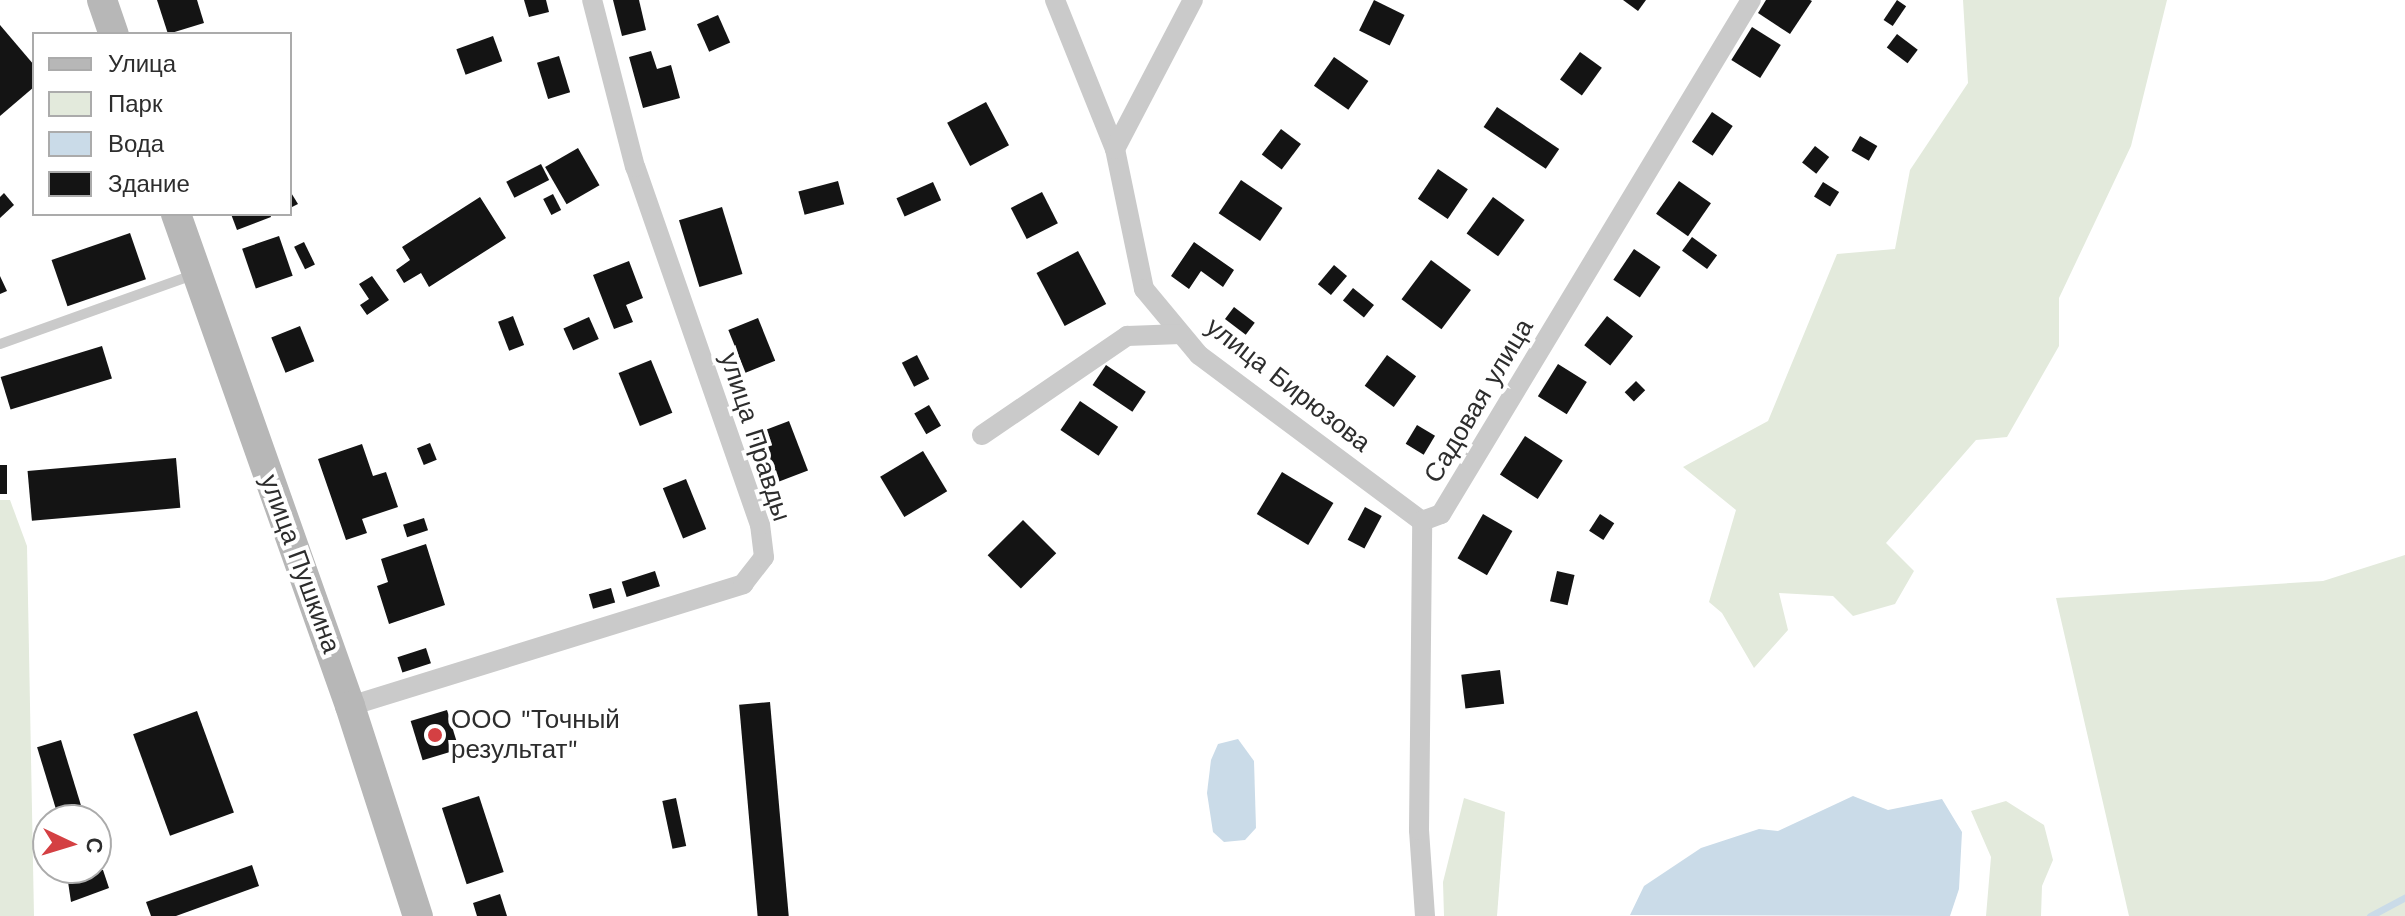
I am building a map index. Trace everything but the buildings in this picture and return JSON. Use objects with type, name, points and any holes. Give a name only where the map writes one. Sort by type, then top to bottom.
[{"type":"main road","points":[[102,0],[113,32]]},
{"type":"main road","name":"улица Пушкина","points":[[177,216],[350,706],[418,916]]},
{"type":"street","name":"улица Правды","points":[[350,706],[743,584],[764,557],[760,525],[635,167],[592,0]]},
{"type":"street","name":"улица Бирюзова","points":[[1055,0],[1115,149],[1144,289],[1199,355],[1422,521]]},
{"type":"street","points":[[1115,149],[1193,0]]},
{"type":"street","name":"Садовая улица","points":[[1422,521],[1441,514],[1751,0]]},
{"type":"street","points":[[982,435],[1127,336],[1181,334]]},
{"type":"street","points":[[1422,521],[1419,830],[1425,916]]},
{"type":"lane","points":[[0,344],[197,274]]},
{"type":"green space","points":[[1963,0],[2167,0],[2131,146],[2059,298],[2059,346],[2007,437],[1976,440],[1886,543],[1914,571],[1895,604],[1853,616],[1833,596],[1779,593],[1788,630],[1754,668],[1722,613],[1709,602],[1736,510],[1683,467],[1768,421],[1837,254],[1895,249],[1910,170],[1968,83]]},
{"type":"green space","points":[[0,500],[10,500],[27,546],[34,916],[0,916]]},
{"type":"green space","points":[[2405,555],[2405,916],[2129,916],[2056,598],[2323,581]]},
{"type":"green space","points":[[1464,798],[1505,812],[1497,916],[1444,916],[1443,882]]},
{"type":"green space","points":[[2006,801],[2044,825],[2053,860],[2042,886],[2041,916],[1986,916],[1991,857],[1971,811]]},
{"type":"water","points":[[1238,739],[1254,761],[1256,828],[1245,840],[1224,842],[1213,832],[1207,793],[1211,760],[1218,744]]},
{"type":"water","points":[[1853,796],[1888,810],[1942,799],[1962,832],[1959,889],[1950,916],[1630,915],[1644,886],[1701,848],[1759,829],[1778,831]]},
{"type":"waterway","points":[[2370,916],[2405,897]]},
{"type":"place","name":"ООО \"Точный результат\"","points":[[435,735]]}]
